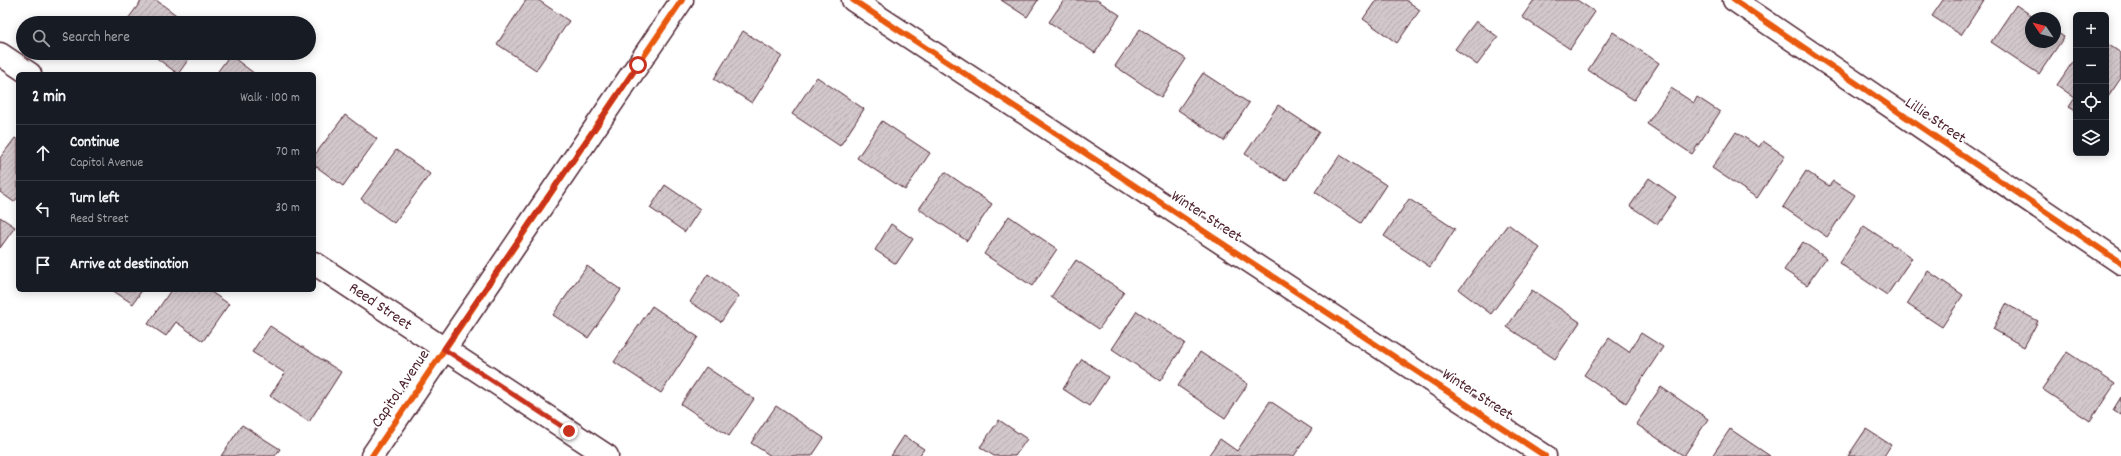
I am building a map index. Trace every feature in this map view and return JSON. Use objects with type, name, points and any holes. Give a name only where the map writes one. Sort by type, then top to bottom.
[{"type":"street","name":"Capitol Avenue","points":[[372,456],[682,0]]},
{"type":"street","name":"Winter Street","points":[[853,0],[1545,456]]},
{"type":"street","name":"Lillie Street","points":[[1734,0],[2121,263]]},
{"type":"street","points":[[0,54],[27,72]]},
{"type":"street","name":"Reed Street","points":[[316,264],[607,456]]},
{"type":"building","points":[[142,0],[156,0],[178,16],[130,16]]},
{"type":"building","points":[[526,0],[538,0],[569,21],[536,70],[497,44]]},
{"type":"building","points":[[1001,0],[1038,0],[1027,17]]},
{"type":"building","points":[[1064,0],[1097,0],[1120,15],[1095,53],[1049,22]]},
{"type":"building","points":[[1376,0],[1406,0],[1420,10],[1397,43],[1363,19]]},
{"type":"building","points":[[1534,0],[1577,0],[1595,12],[1570,49],[1522,17]]},
{"type":"building","points":[[1943,0],[1984,0],[1961,35],[1932,16]]},
{"type":"building","points":[[2016,5],[2026,12],[2025,12],[2025,48],[2057,48],[2039,74],[1991,42]]},
{"type":"building","points":[[1476,21],[1498,37],[1477,65],[1455,49]]},
{"type":"building","points":[[1140,29],[1186,59],[1161,97],[1115,66]]},
{"type":"building","points":[[743,31],[782,56],[752,103],[714,79]]},
{"type":"building","points":[[1613,32],[1659,63],[1634,100],[1588,70]]},
{"type":"building","points":[[2109,45],[2121,53],[2121,78],[2109,96]]},
{"type":"building","points":[[159,60],[188,60],[179,72],[175,72]]},
{"type":"building","points":[[226,60],[237,60],[252,72],[217,72]]},
{"type":"building","points":[[2073,61],[2073,97],[2057,85]]},
{"type":"building","points":[[1203,73],[1249,103],[1224,141],[1178,110]]},
{"type":"building","points":[[817,77],[864,109],[840,146],[792,114]]},
{"type":"building","points":[[1671,88],[1694,103],[1697,97],[1720,112],[1692,154],[1647,124]]},
{"type":"building","points":[[2073,101],[2073,109],[2069,107]]},
{"type":"building","points":[[1278,105],[1319,132],[1286,181],[1245,154]]},
{"type":"building","points":[[345,115],[377,139],[343,186],[316,166],[316,153]]},
{"type":"building","points":[[882,121],[930,153],[905,190],[857,158]]},
{"type":"building","points":[[1736,132],[1759,147],[1763,141],[1785,156],[1757,198],[1712,168]]},
{"type":"building","points":[[16,139],[16,200],[14,202],[0,192],[0,158]]},
{"type":"building","points":[[396,150],[430,174],[394,223],[361,199]]},
{"type":"building","points":[[1340,155],[1386,185],[1361,223],[1315,192]]},
{"type":"building","points":[[1806,171],[1829,186],[1833,181],[1855,195],[1827,237],[1783,207]]},
{"type":"building","points":[[945,172],[992,204],[967,241],[919,209]]},
{"type":"building","points":[[1649,178],[1676,197],[1657,224],[1630,206]]},
{"type":"building","points":[[665,185],[700,209],[685,232],[650,208]]},
{"type":"building","points":[[1409,199],[1455,229],[1430,267],[1384,236]]},
{"type":"building","points":[[1009,216],[1057,249],[1032,286],[984,254]]},
{"type":"building","points":[[0,217],[15,227],[0,248]]},
{"type":"building","points":[[891,224],[913,239],[896,264],[875,250]]},
{"type":"building","points":[[1508,224],[1540,248],[1491,314],[1459,290]]},
{"type":"building","points":[[1864,226],[1912,258],[1887,295],[1839,263]]},
{"type":"building","points":[[1803,242],[1826,258],[1807,285],[1784,270]]},
{"type":"building","points":[[1076,260],[1124,292],[1099,329],[1051,297]]},
{"type":"building","points":[[587,266],[621,290],[588,338],[553,315]]},
{"type":"building","points":[[1928,271],[1963,295],[1942,327],[1907,304]]},
{"type":"building","points":[[708,274],[739,296],[721,322],[690,302]]},
{"type":"building","points":[[1532,290],[1580,322],[1555,359],[1507,327]]},
{"type":"building","points":[[115,292],[141,292],[133,304]]},
{"type":"building","points":[[170,292],[211,292],[229,304],[203,341],[176,322],[166,336],[148,324]]},
{"type":"building","points":[[2006,304],[2038,321],[2024,347],[1993,329]]},
{"type":"building","points":[[652,306],[698,337],[661,393],[614,362]]},
{"type":"building","points":[[1137,311],[1185,343],[1160,381],[1112,349]]},
{"type":"building","points":[[270,326],[341,372],[309,422],[270,396],[285,373],[252,352]]},
{"type":"building","points":[[1641,333],[1663,347],[1626,403],[1584,375],[1609,338],[1629,352]]},
{"type":"building","points":[[1200,352],[1248,384],[1225,418],[1178,386]]},
{"type":"building","points":[[2067,352],[2115,384],[2090,421],[2042,389]]},
{"type":"building","points":[[1082,359],[1108,377],[1089,406],[1063,389]]},
{"type":"building","points":[[706,367],[754,399],[729,436],[681,404]]},
{"type":"building","points":[[1661,387],[1708,419],[1684,456],[1636,424]]},
{"type":"building","points":[[2121,397],[2121,415],[2113,410]]},
{"type":"building","points":[[1270,401],[1312,429],[1294,456],[1208,456],[1220,439],[1237,451]]},
{"type":"building","points":[[776,406],[824,438],[812,456],[771,456],[751,443]]},
{"type":"building","points":[[999,420],[1027,439],[1015,456],[994,456],[980,447]]},
{"type":"building","points":[[242,425],[280,449],[275,456],[221,456]]},
{"type":"building","points":[[1730,429],[1770,456],[1712,456]]},
{"type":"building","points":[[1866,429],[1891,445],[1884,456],[1848,456]]},
{"type":"building","points":[[904,436],[924,449],[919,456],[891,456]]},
{"type":"cycle path","points":[[372,456],[682,0]]},
{"type":"cycle path","points":[[853,0],[1545,456]]},
{"type":"cycle path","points":[[1734,0],[2121,263]]},
{"type":"route","points":[[569,431],[444,349],[638,65]]}]
